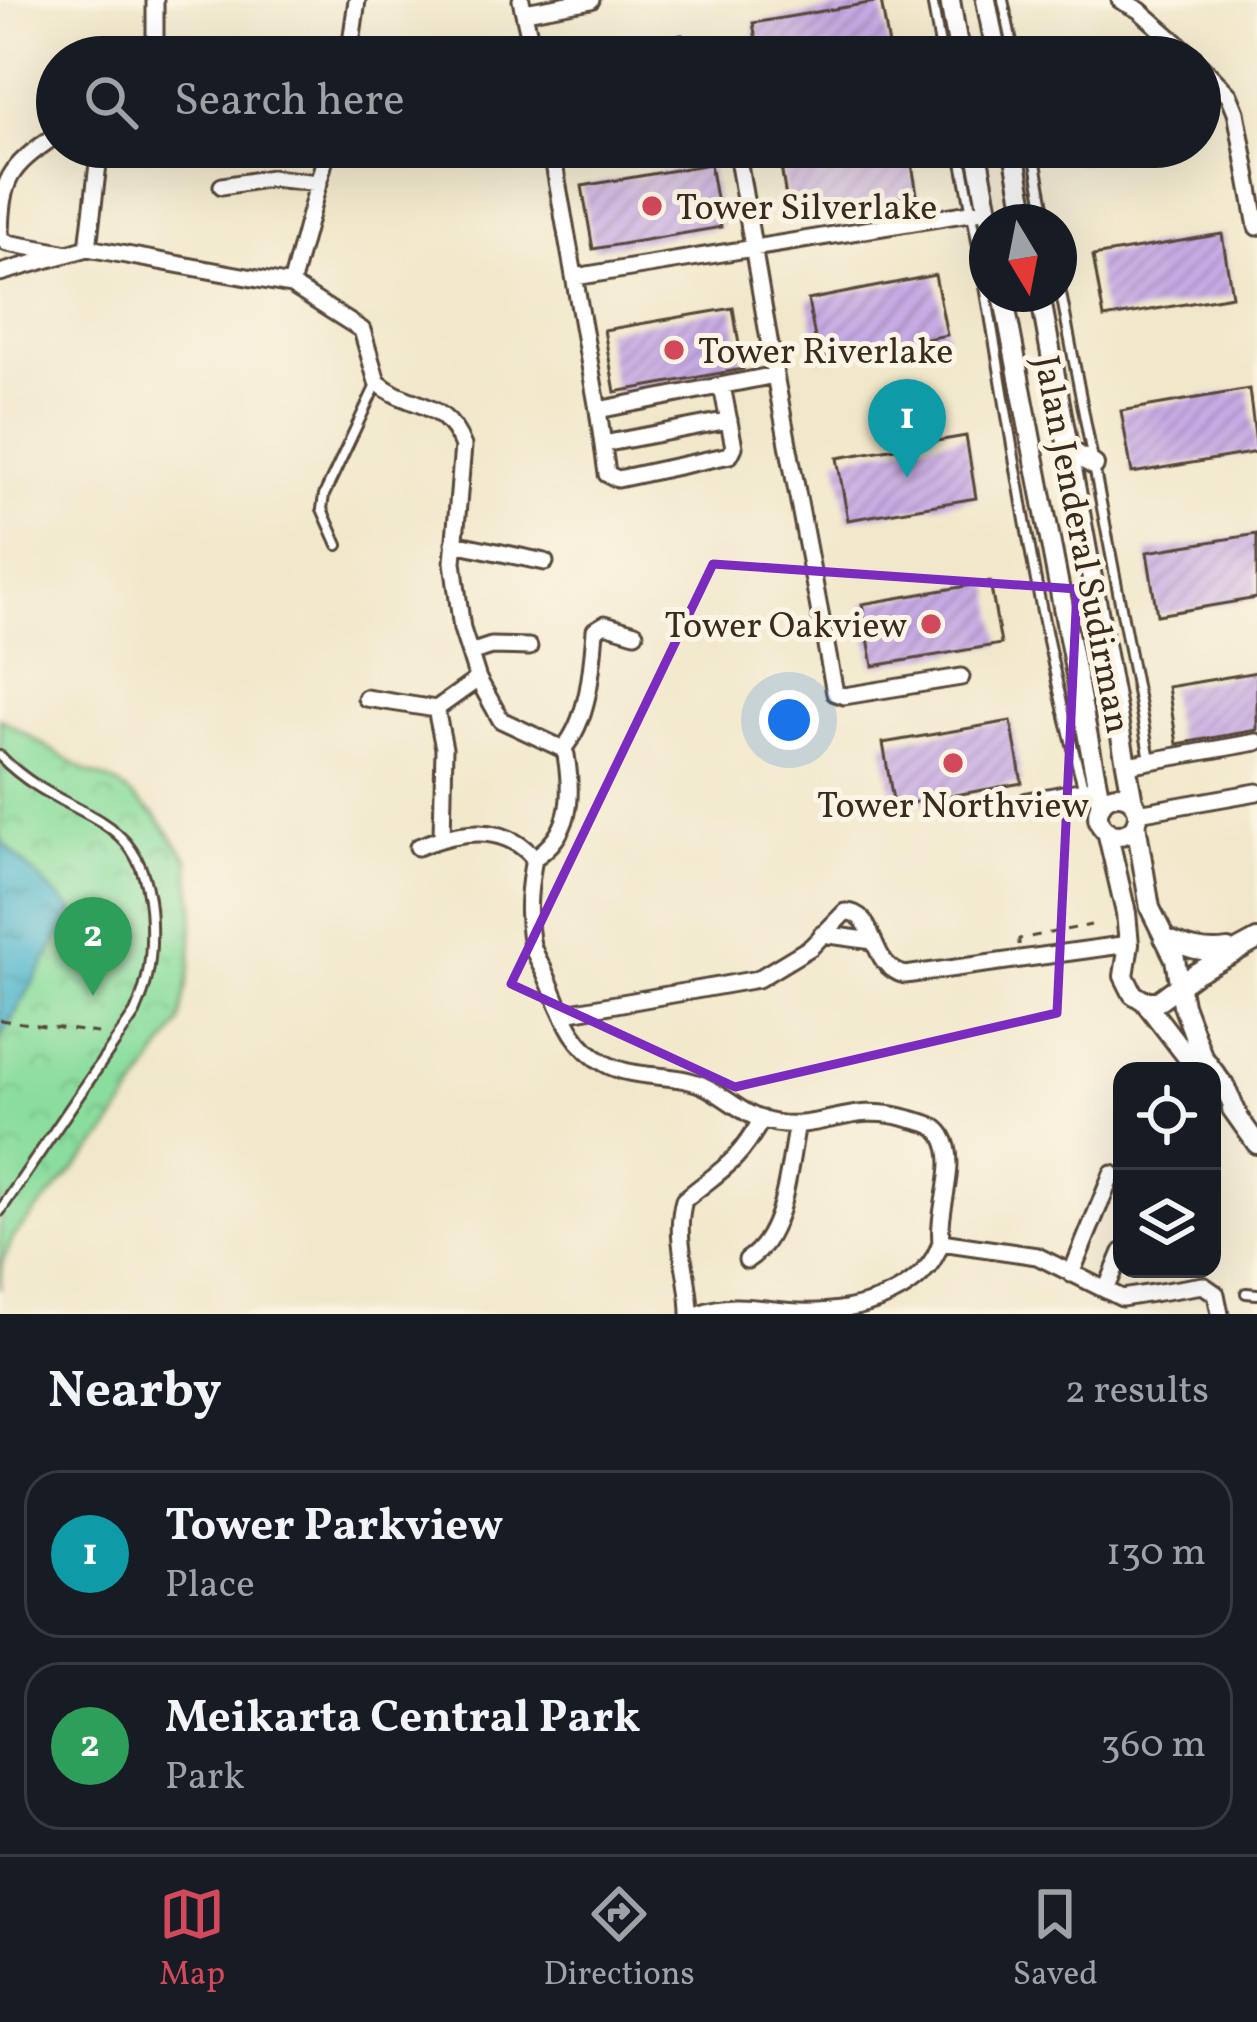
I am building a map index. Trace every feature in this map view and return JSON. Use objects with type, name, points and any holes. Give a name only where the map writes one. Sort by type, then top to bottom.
[{"type":"street","points":[[155,0],[155,36]]},
{"type":"street","points":[[352,36],[357,0]]},
{"type":"street","points":[[529,36],[523,6],[591,0]]},
{"type":"street","points":[[950,0],[956,36]]},
{"type":"street","points":[[1120,0],[1169,36]]},
{"type":"street","points":[[988,10],[1011,36]]},
{"type":"street","points":[[1221,87],[1236,112],[1257,227]]},
{"type":"street","points":[[36,148],[17,161],[9,176],[1,237],[7,243],[66,253]]},
{"type":"street","points":[[88,248],[98,168]]},
{"type":"street","points":[[291,286],[323,168]]},
{"type":"street","points":[[555,168],[607,474],[618,479],[730,454],[734,447],[722,386]]},
{"type":"street","points":[[740,168],[836,693],[844,696],[961,676]]},
{"type":"street","points":[[978,168],[983,204]]},
{"type":"street","points":[[1017,168],[1024,204]]},
{"type":"street","points":[[222,186],[271,178],[319,183]]},
{"type":"street","points":[[575,278],[969,217]]},
{"type":"street","points":[[0,274],[88,248],[291,286],[362,330],[377,382],[433,408],[456,429],[464,465],[454,543],[456,585],[478,679],[501,720],[563,749],[568,765],[566,826],[534,858],[527,899],[532,946],[572,1034],[610,1066],[698,1084],[743,1113],[762,1119],[796,1124],[851,1112],[875,1112],[940,1131],[949,1167],[935,1260],[912,1282],[862,1305],[800,1312],[732,1305],[695,1314],[679,1243],[684,1200],[726,1171],[762,1119]]},
{"type":"street","name":"Jalan Jenderal Sudirman","points":[[1006,312],[1089,785],[1101,805]]},
{"type":"street","name":"Jalan Jenderal Sudirman","points":[[1043,312],[1150,908],[1180,974],[1179,986],[1202,1056],[1225,1087],[1238,1116]]},
{"type":"street","points":[[598,410],[775,375]]},
{"type":"street","points":[[603,444],[729,420]]},
{"type":"street","points":[[1069,450],[1094,465]]},
{"type":"street","points":[[454,543],[544,562]]},
{"type":"street","points":[[563,749],[574,737],[587,691],[595,630],[605,624],[635,633]]},
{"type":"street","points":[[470,653],[490,646],[529,646]]},
{"type":"street","points":[[366,698],[436,709],[478,679]]},
{"type":"street","points":[[436,709],[444,748],[442,837]]},
{"type":"street","points":[[1128,771],[1150,761],[1257,742]]},
{"type":"street","points":[[1107,831],[1123,834],[1136,813],[1257,792]]},
{"type":"street","points":[[1136,813],[1116,795],[1101,805],[1100,824],[1107,831],[1130,944],[1124,976],[1127,987],[1144,1001],[1191,1062]]},
{"type":"street","points":[[418,847],[442,837],[501,833],[534,858]]},
{"type":"street","points":[[565,1013],[758,979],[796,957],[845,912],[863,917],[880,957],[894,972],[905,975],[1130,944]]},
{"type":"street","points":[[822,934],[873,941]]},
{"type":"street","points":[[1161,935],[1212,952],[1248,944]]},
{"type":"street","points":[[1144,1001],[1158,1001],[1248,944]]},
{"type":"street","points":[[1221,1098],[1257,1144]]},
{"type":"street","points":[[746,1260],[760,1252],[771,1235],[796,1124]]},
{"type":"street","points":[[1071,1274],[1112,1174]]},
{"type":"street","points":[[941,1242],[1037,1256],[1122,1298],[1203,1285],[1216,1294],[1220,1314]]},
{"type":"street","points":[[1106,1290],[1113,1273]]},
{"type":"lane","points":[[932,0],[938,36]]},
{"type":"lane","points":[[1003,0],[1011,36]]},
{"type":"lane","points":[[967,168],[980,204]]},
{"type":"lane","points":[[1037,168],[1044,204]]},
{"type":"lane","points":[[997,312],[1023,512],[1063,714],[1089,785]]},
{"type":"lane","points":[[1065,312],[1150,761]]},
{"type":"lane","points":[[338,545],[322,509],[324,495],[377,382]]},
{"type":"lane","points":[[0,756],[34,784],[113,829],[141,861],[150,897],[152,955],[147,986],[116,1040],[0,1211]]},
{"type":"lane","points":[[1025,798],[1089,785],[1128,771]]},
{"type":"path","points":[[1019,959],[1018,939],[1091,925]]},
{"type":"path","points":[[0,1020],[116,1040]]},
{"type":"highlighted area","points":[[713,564],[1077,589],[1057,1013],[735,1087],[511,984]]},
{"type":"green space","points":[[0,718],[88,772],[116,783],[155,815],[188,859],[194,907],[180,1023],[104,1137],[13,1237],[3,1261],[0,1289]]},
{"type":"water","points":[[0,840],[74,912],[0,1040]]},
{"type":"building","points":[[881,1],[887,36],[755,36],[753,23]]},
{"type":"building","name":"Tower Silverlake","points":[[711,168],[721,227],[593,249],[582,186]]},
{"type":"building","points":[[781,168],[913,168],[917,194],[789,216]]},
{"type":"building","points":[[1222,234],[1232,296],[1104,318],[1093,256]]},
{"type":"building","points":[[935,275],[947,335],[819,360],[808,300]]},
{"type":"building","name":"Tower Riverlake","points":[[733,308],[743,369],[615,392],[604,330]]},
{"type":"building","points":[[1249,389],[1257,452],[1132,473],[1121,411]]},
{"type":"building","points":[[966,436],[976,498],[848,520],[837,458]]},
{"type":"building","points":[[1257,534],[1257,598],[1157,615],[1147,552]]},
{"type":"building","name":"Tower Oakview","points":[[990,582],[1001,644],[873,666],[862,604]]},
{"type":"building","points":[[1257,672],[1257,730],[1177,744],[1168,687]]},
{"type":"building","name":"Tower Northview","points":[[1011,721],[1022,783],[894,806],[883,743]]},
{"type":"place","name":"Tower Silverlake","points":[[652,206]]},
{"type":"place","name":"Tower Riverlake","points":[[674,350]]},
{"type":"place","name":"Tower Parkview","points":[[907,478]]},
{"type":"place","name":"Tower Oakview","points":[[931,624]]},
{"type":"place","name":"Tower Northview","points":[[953,763]]},
{"type":"place","name":"Meikarta Central Park","points":[[93,996]]}]
